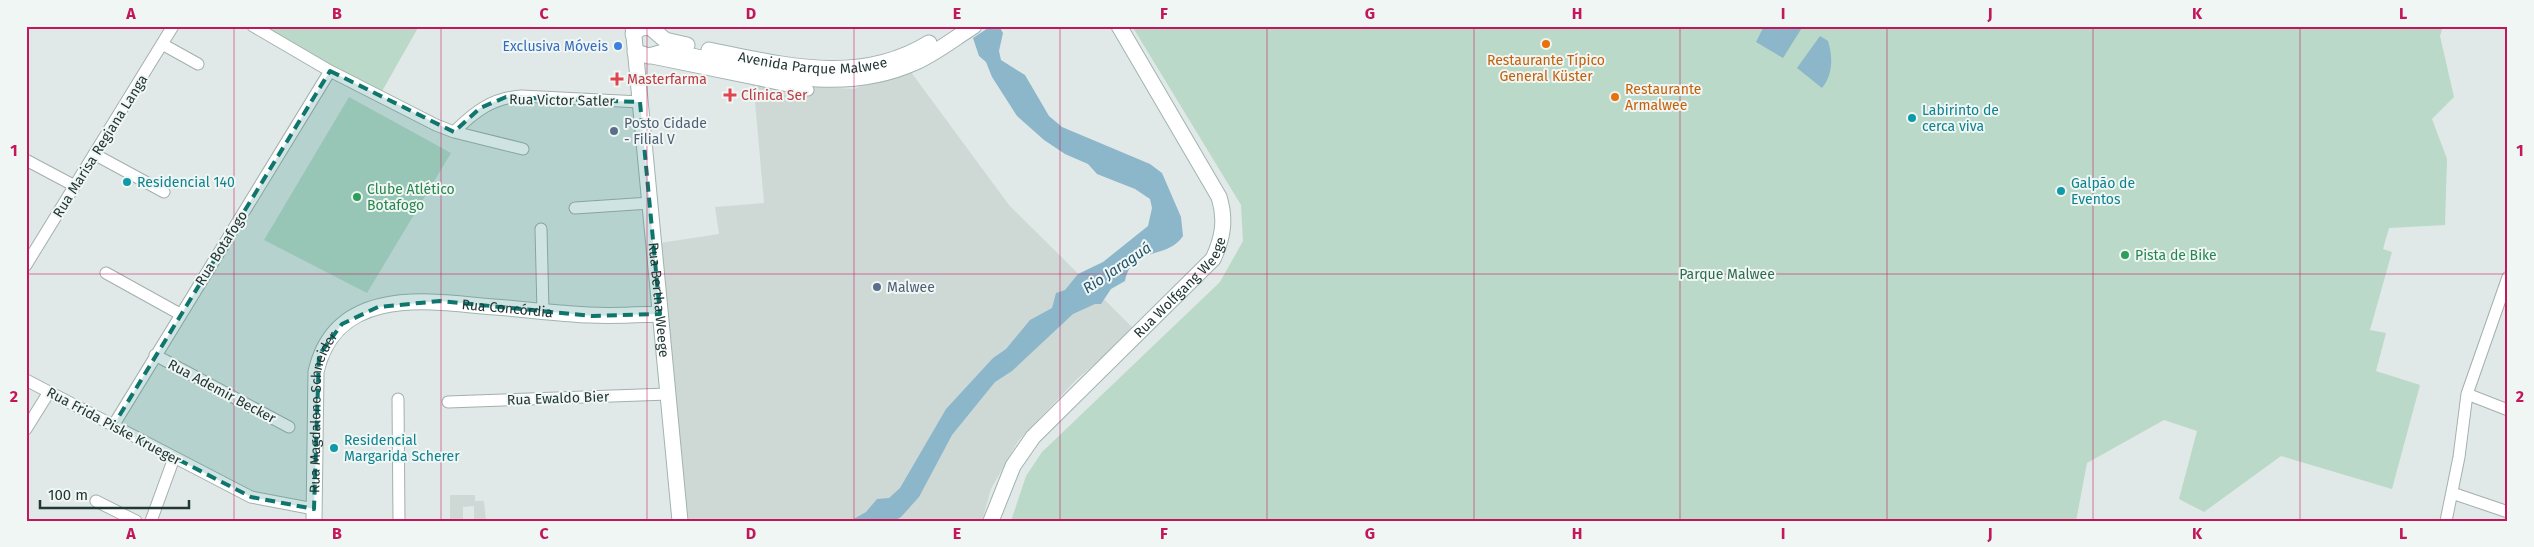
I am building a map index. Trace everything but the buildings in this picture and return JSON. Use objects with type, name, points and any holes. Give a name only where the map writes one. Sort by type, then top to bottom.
[{"type":"main road","name":"Avenida Parque Malwee","points":[[663,37],[671,42],[793,66],[849,70],[865,68],[905,55],[957,30],[974,26]]},
{"type":"main road","name":"Rua Wolfgang Weege","points":[[991,521],[1013,466],[1033,437],[1213,259],[1220,246],[1223,216],[1219,197],[1119,26]]},
{"type":"main road","points":[[638,79],[663,43],[663,37],[656,30],[639,28]]},
{"type":"main road","name":"Rua Bertha Weege","points":[[639,28],[635,52],[680,521]]},
{"type":"main road","name":"Avenida Parque Malwee","points":[[655,55],[671,52],[792,78],[832,81],[856,80],[897,70],[916,62],[957,30]]},
{"type":"main road","points":[[635,52],[645,56],[655,55]]},
{"type":"main road","name":"Rua Concórdia","points":[[355,316],[378,307],[420,301],[592,316],[660,314]]},
{"type":"main road","name":"Rua Magdalene Schneider","points":[[314,515],[316,372],[320,355],[329,338],[342,324],[355,316]]},
{"type":"street","name":"Rua Marisa Regiana Langa","points":[[26,265],[173,26]]},
{"type":"street","points":[[242,26],[264,33]]},
{"type":"street","points":[[253,26],[330,71],[436,125],[454,132],[523,150]]},
{"type":"street","points":[[162,44],[198,64]]},
{"type":"street","points":[[655,55],[808,90]]},
{"type":"street","name":"Rua Botafogo","points":[[113,426],[330,71]]},
{"type":"street","name":"Rua Victor Satler","points":[[454,132],[480,108],[506,97],[521,96],[640,102]]},
{"type":"street","points":[[94,154],[164,192]]},
{"type":"street","points":[[26,160],[74,186]]},
{"type":"street","points":[[575,208],[650,203]]},
{"type":"street","points":[[540,229],[543,312]]},
{"type":"street","points":[[106,273],[180,314]]},
{"type":"street","points":[[2446,521],[2467,394],[2508,278]]},
{"type":"street","name":"Rua Ademir Becker","points":[[155,355],[289,428]]},
{"type":"street","name":"Rua Frida Piske Krueger","points":[[26,380],[252,497],[314,515]]},
{"type":"street","points":[[26,429],[49,392]]},
{"type":"street","name":"Rua Ewaldo Bier","points":[[448,402],[668,394]]},
{"type":"street","points":[[2467,394],[2508,410]]},
{"type":"street","points":[[398,399],[399,521]]},
{"type":"street","points":[[150,521],[174,458]]},
{"type":"street","points":[[2452,493],[2508,512]]},
{"type":"street","points":[[96,501],[136,521]]},
{"type":"highlighted area","points":[[330,71],[454,132],[480,108],[506,97],[640,102],[660,314],[592,316],[440,301],[378,307],[342,324],[319,355],[314,509],[251,497],[113,426]]},
{"type":"shaded area","name":"Malwee","points":[[908,68],[1009,205],[1135,330],[1077,379],[1018,441],[991,489],[982,521],[684,521],[660,243],[719,234],[715,207],[764,203],[753,79],[801,86],[854,89]]},
{"type":"shaded area","points":[[450,495],[475,495],[475,501],[484,501],[486,521],[474,521],[474,506],[463,507],[463,521],[450,521]]},
{"type":"green space","points":[[259,26],[419,26],[381,93]]},
{"type":"green space","name":"Parque Malwee","points":[[1132,26],[2443,26],[2440,36],[2454,97],[2432,119],[2447,159],[2445,225],[2389,228],[2383,249],[2392,252],[2370,330],[2386,333],[2376,371],[2420,385],[2392,489],[2281,456],[2204,512],[2179,499],[2197,431],[2164,420],[2087,463],[2076,521],[1011,521],[1026,476],[1042,452],[1220,282],[1243,241],[1241,205]]},
{"type":"green space","name":"Clube Atlético Botafogo","points":[[349,97],[451,153],[367,293],[264,240]]},
{"type":"water","name":"Rio Jaraguá","points":[[991,26],[999,26],[1003,33],[999,51],[1001,60],[1025,75],[1049,116],[1062,127],[1150,164],[1162,173],[1181,217],[1183,236],[1168,249],[1135,262],[1129,270],[1125,281],[1111,289],[1101,304],[1095,304],[1073,314],[1012,371],[995,382],[952,435],[919,497],[901,517],[894,521],[850,521],[866,512],[877,499],[889,498],[900,488],[946,409],[993,358],[1006,349],[1030,320],[1052,308],[1056,293],[1065,290],[1078,274],[1103,262],[1148,226],[1152,208],[1150,199],[1135,189],[1097,174],[1088,164],[1065,154],[1044,140],[1017,116],[992,77],[986,62],[979,56],[973,38]]},
{"type":"water","points":[[1764,26],[1803,26],[1783,58],[1756,42]]},
{"type":"water","points":[[1820,36],[1828,41],[1831,53],[1830,72],[1822,88],[1797,68]]},
{"type":"place","name":"Restaurante Típico General Küster","points":[[1546,44]]},
{"type":"place","name":"Exclusiva Móveis","points":[[618,46]]},
{"type":"place","name":"Masterfarma","points":[[617,79]]},
{"type":"place","name":"Clínica Ser","points":[[730,95]]},
{"type":"place","name":"Restaurante Armalwee","points":[[1615,97]]},
{"type":"place","name":"Labirinto de cerca viva","points":[[1912,118]]},
{"type":"place","name":"Posto Cidade - Filial V","points":[[614,131]]},
{"type":"place","name":"Residencial 140","points":[[127,182]]},
{"type":"place","name":"Galpão de Eventos","points":[[2061,191]]},
{"type":"place","name":"Clube Atlético Botafogo","points":[[357,197]]},
{"type":"place","name":"Pista de Bike","points":[[2125,255]]},
{"type":"place","name":"Malwee","points":[[877,287]]},
{"type":"place","name":"Residencial Margarida Scherer","points":[[334,448]]}]
